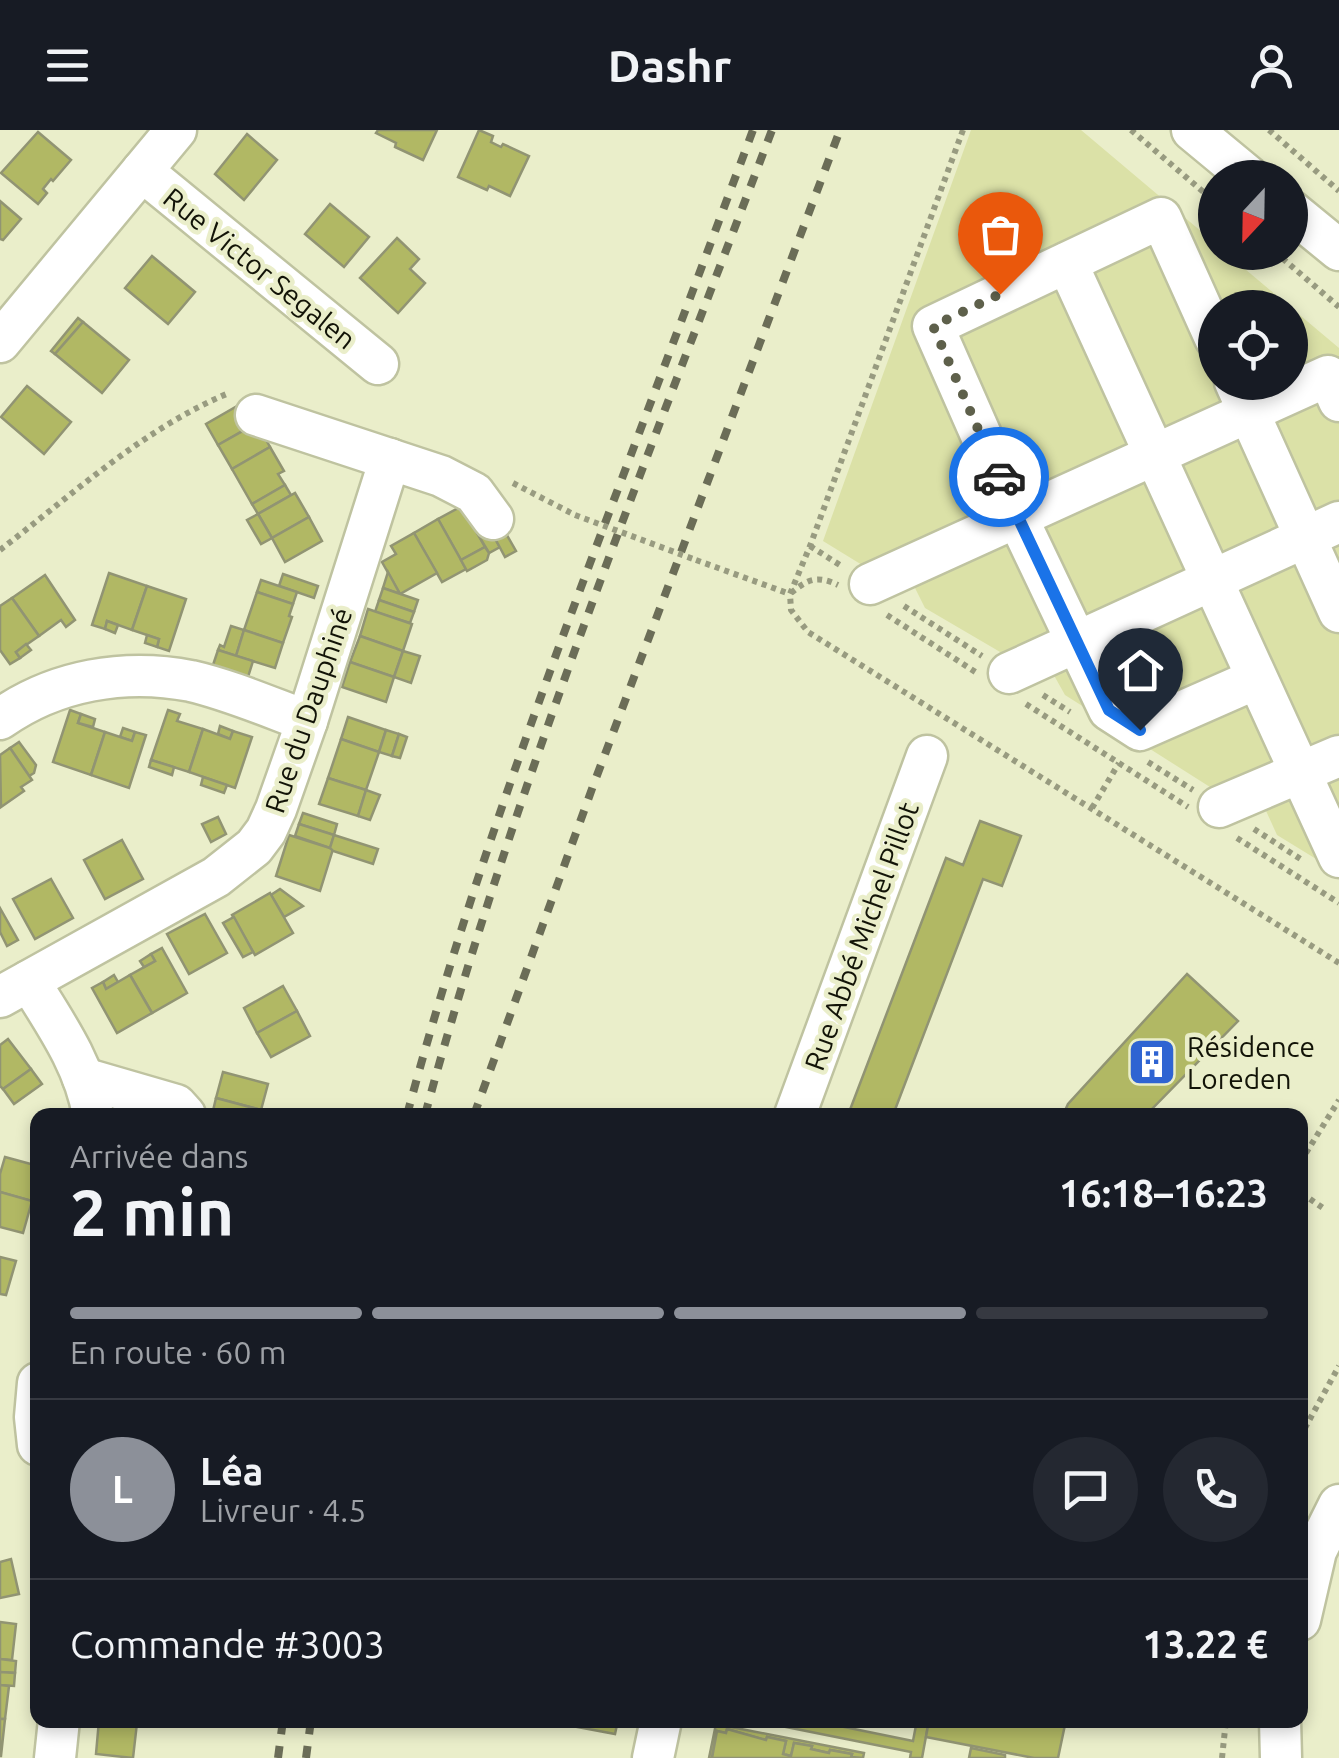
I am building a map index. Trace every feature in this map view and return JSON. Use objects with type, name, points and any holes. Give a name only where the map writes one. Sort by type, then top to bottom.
[{"type":"street","points":[[0,342],[176,130]]},
{"type":"street","points":[[1192,130],[1228,160]]},
{"type":"street","name":"Rue Victor Segalen","points":[[142,171],[378,364]]},
{"type":"street","points":[[1198,300],[1161,218],[933,326],[1018,519],[1109,710],[1140,730],[1256,679]]},
{"type":"street","points":[[1308,225],[1339,250]]},
{"type":"street","points":[[1067,263],[1339,857]]},
{"type":"street","points":[[1308,381],[1328,376],[1339,401]]},
{"type":"street","points":[[864,594],[1155,456],[1239,400]]},
{"type":"street","points":[[1243,400],[1322,530],[1339,612]]},
{"type":"street","points":[[256,415],[441,476],[474,493],[492,518]]},
{"type":"street","name":"Rue du Dauphiné","points":[[14,989],[216,877],[242,858],[266,831],[307,721],[390,459]]},
{"type":"street","points":[[1001,682],[1076,642],[1322,530]]},
{"type":"street","points":[[0,719],[44,693],[69,684],[140,677],[191,681],[307,721]]},
{"type":"street","name":"Rue Abbé Michel Pillot","points":[[798,1108],[927,756]]},
{"type":"street","points":[[1215,818],[1339,756]]},
{"type":"street","points":[[14,989],[73,1053],[88,1097],[178,1108]]},
{"type":"street","points":[[1308,1590],[1318,1552],[1339,1505]]},
{"type":"street","points":[[55,1758],[58,1728]]},
{"type":"street","points":[[653,1758],[659,1728]]},
{"type":"street","points":[[1280,1728],[1281,1758]]},
{"type":"path","points":[[963,130],[790,594],[791,610],[808,632],[1339,963]]},
{"type":"path","points":[[1131,130],[1198,187]]},
{"type":"path","points":[[1269,130],[1339,190]]},
{"type":"path","points":[[1296,270],[1339,307]]},
{"type":"path","points":[[575,515],[790,594]]},
{"type":"path","points":[[790,594],[805,581],[824,578],[864,594],[1119,763],[1215,818],[1339,903]]},
{"type":"path","points":[[1092,808],[1119,763]]},
{"type":"path","points":[[1308,1150],[1339,1100]]},
{"type":"path","points":[[1310,1200],[1323,1208]]},
{"type":"path","points":[[1308,1422],[1339,1366]]},
{"type":"path","points":[[1222,1758],[1225,1728]]},
{"type":"green space","points":[[971,130],[1081,130],[1198,229],[1198,270],[1246,270],[1270,290],[1198,290],[1198,400],[1308,400],[1308,322],[1339,348],[1339,873],[1277,835],[1252,780],[1221,794],[1065,695],[1037,645],[1007,656],[925,608],[899,556],[867,568],[823,541]]},
{"type":"building","points":[[437,130],[423,160],[395,147],[396,143],[376,133]]},
{"type":"building","points":[[479,130],[493,136],[491,142],[529,156],[510,196],[458,177]]},
{"type":"building","points":[[38,132],[71,160],[43,189],[47,193],[38,204],[1,173]]},
{"type":"building","points":[[247,134],[277,160],[244,200],[215,174]]},
{"type":"building","points":[[0,201],[21,219],[3,240],[0,239]]},
{"type":"building","points":[[330,204],[369,237],[344,267],[305,234]]},
{"type":"building","points":[[397,238],[419,259],[410,269],[425,283],[398,313],[360,278]]},
{"type":"building","points":[[152,256],[195,292],[168,324],[125,288]]},
{"type":"building","points":[[78,318],[83,322],[55,354],[51,351]]},
{"type":"building","points":[[83,322],[129,360],[102,393],[55,354]]},
{"type":"building","points":[[27,386],[71,422],[44,454],[1,417]]},
{"type":"building","points":[[239,405],[251,426],[218,445],[206,424]]},
{"type":"building","points":[[257,423],[270,447],[232,469],[218,445]]},
{"type":"building","points":[[270,447],[284,471],[278,474],[285,485],[252,504],[232,469]]},
{"type":"building","points":[[285,485],[291,495],[258,514],[252,504]]},
{"type":"building","points":[[295,493],[309,517],[272,538],[258,514]]},
{"type":"building","points":[[462,506],[485,547],[461,560],[438,519]]},
{"type":"building","points":[[258,514],[272,538],[261,544],[247,520]]},
{"type":"building","points":[[481,515],[500,547],[489,553],[470,521]]},
{"type":"building","points":[[309,517],[322,541],[285,562],[272,538]]},
{"type":"building","points":[[438,519],[466,569],[442,582],[414,533]]},
{"type":"building","points":[[500,523],[516,551],[505,557],[490,529]]},
{"type":"building","points":[[414,533],[437,573],[400,594],[382,562],[396,554],[391,546]]},
{"type":"building","points":[[485,547],[489,553],[487,560],[467,571],[461,560]]},
{"type":"building","points":[[388,572],[400,594],[383,588]]},
{"type":"building","points":[[109,573],[147,586],[132,630],[107,621],[105,629],[92,625]]},
{"type":"building","points":[[283,574],[318,586],[314,598],[279,586]]},
{"type":"building","points":[[45,575],[75,620],[66,627],[61,620],[39,636],[12,598]]},
{"type":"building","points":[[261,580],[297,592],[293,604],[257,592]]},
{"type":"building","points":[[147,586],[186,599],[169,651],[157,647],[159,639],[132,630]]},
{"type":"building","points":[[383,588],[418,600],[414,612],[379,600]]},
{"type":"building","points":[[257,592],[293,604],[283,643],[244,630]]},
{"type":"building","points":[[12,598],[39,636],[16,652],[20,658],[10,664],[0,650],[0,606]]},
{"type":"building","points":[[379,600],[414,612],[410,623],[375,612]]},
{"type":"building","points":[[368,609],[412,624],[403,651],[360,636]]},
{"type":"building","points":[[107,621],[118,625],[115,633],[105,629]]},
{"type":"building","points":[[231,626],[244,630],[236,656],[218,650],[220,645],[224,647]]},
{"type":"building","points":[[244,630],[283,643],[275,668],[236,656]]},
{"type":"building","points":[[147,635],[159,639],[157,647],[145,643]]},
{"type":"building","points":[[360,636],[403,651],[394,677],[350,662]]},
{"type":"building","points":[[26,644],[31,650],[20,658],[16,652]]},
{"type":"building","points":[[218,650],[253,661],[248,677],[213,665]]},
{"type":"building","points":[[403,651],[420,656],[411,683],[394,677]]},
{"type":"building","points":[[350,662],[394,677],[386,702],[342,687]]},
{"type":"building","points":[[70,710],[81,714],[78,723],[105,732],[91,775],[53,762]]},
{"type":"building","points":[[168,710],[180,714],[177,721],[203,729],[189,772],[151,760]]},
{"type":"building","points":[[81,714],[95,719],[93,727],[78,723]]},
{"type":"building","points":[[348,717],[386,730],[379,752],[341,739]]},
{"type":"building","points":[[220,726],[233,731],[230,739],[218,734]]},
{"type":"building","points":[[123,728],[135,732],[132,741],[120,737]]},
{"type":"building","points":[[203,729],[230,739],[233,731],[252,737],[235,788],[189,772]]},
{"type":"building","points":[[386,730],[399,734],[392,756],[379,752]]},
{"type":"building","points":[[105,732],[132,741],[135,732],[146,735],[129,788],[91,775]]},
{"type":"building","points":[[399,734],[407,737],[400,758],[392,756]]},
{"type":"building","points":[[341,739],[379,752],[366,790],[328,778]]},
{"type":"building","points":[[19,742],[36,765],[29,776],[10,748]]},
{"type":"building","points":[[10,748],[32,780],[21,787],[24,791],[1,807],[0,755]]},
{"type":"building","points":[[151,760],[174,767],[172,775],[149,767]]},
{"type":"building","points":[[203,777],[227,785],[224,793],[201,785]]},
{"type":"building","points":[[328,778],[366,790],[358,816],[319,804]]},
{"type":"building","points":[[366,790],[380,795],[370,820],[358,816]]},
{"type":"building","points":[[303,813],[337,824],[334,835],[299,824]]},
{"type":"building","points":[[218,817],[226,834],[211,842],[202,824]]},
{"type":"building","points":[[980,821],[1021,836],[1002,886],[983,879],[896,1108],[851,1108],[946,858],[963,865]]},
{"type":"building","points":[[299,824],[334,835],[330,848],[295,836]]},
{"type":"building","points":[[289,835],[333,849],[320,891],[276,876]]},
{"type":"building","points":[[334,835],[378,849],[373,864],[333,851],[330,848]]},
{"type":"building","points":[[122,840],[143,879],[105,899],[84,860]]},
{"type":"building","points":[[51,879],[73,918],[35,939],[13,899]]},
{"type":"building","points":[[280,889],[303,906],[284,917],[271,895]]},
{"type":"building","points":[[270,893],[293,933],[255,955],[232,915]]},
{"type":"building","points":[[0,908],[18,940],[7,946],[0,932]]},
{"type":"building","points":[[205,914],[227,953],[189,974],[167,934]]},
{"type":"building","points":[[234,917],[253,952],[243,957],[223,923]]},
{"type":"building","points":[[162,948],[187,993],[152,1013],[130,975],[155,961],[151,954]]},
{"type":"building","points":[[151,954],[155,961],[144,967],[140,961]]},
{"type":"building","name":"Résidence Loreden","points":[[1187,974],[1238,1021],[1153,1108],[1066,1108]]},
{"type":"building","points":[[114,975],[118,982],[106,989],[103,982]]},
{"type":"building","points":[[130,975],[152,1013],[117,1033],[92,988],[103,982],[106,989]]},
{"type":"building","points":[[283,986],[297,1011],[257,1033],[244,1008]]},
{"type":"building","points":[[297,1011],[310,1036],[271,1057],[257,1033]]},
{"type":"building","points":[[8,1039],[31,1069],[3,1089],[0,1045]]},
{"type":"building","points":[[31,1069],[42,1084],[14,1104],[3,1089]]},
{"type":"building","points":[[223,1072],[268,1084],[262,1108],[216,1098]]},
{"type":"building","points":[[216,1098],[254,1108],[214,1108]]},
{"type":"building","points":[[5,1157],[30,1164],[30,1200],[0,1192]]},
{"type":"building","points":[[0,1192],[30,1200],[23,1233],[0,1227]]},
{"type":"building","points":[[0,1257],[16,1261],[6,1295],[0,1294]]},
{"type":"building","points":[[11,1559],[19,1594],[0,1598],[0,1562]]},
{"type":"building","points":[[0,1622],[16,1624],[12,1660],[0,1659]]},
{"type":"building","points":[[0,1659],[16,1661],[15,1673],[0,1672]]},
{"type":"building","points":[[0,1672],[15,1673],[14,1686],[0,1685]]},
{"type":"building","points":[[0,1685],[9,1686],[5,1719],[0,1719]]},
{"type":"building","points":[[0,1719],[5,1719],[1,1756],[0,1756]]},
{"type":"building","points":[[98,1728],[136,1728],[133,1758],[96,1754]]},
{"type":"building","points":[[583,1728],[616,1728],[615,1734]]},
{"type":"building","points":[[715,1728],[736,1728],[864,1753],[863,1758],[851,1757],[852,1754],[830,1750],[829,1753],[794,1743],[791,1756],[783,1754],[786,1741],[767,1737],[766,1740],[727,1729],[726,1733],[717,1731],[709,1758]]},
{"type":"building","points":[[791,1728],[849,1728],[913,1741],[915,1728],[928,1728],[922,1758],[910,1758],[911,1752]]},
{"type":"building","points":[[928,1728],[1064,1728],[1058,1758],[1034,1758],[926,1737]]},
{"type":"building","points":[[727,1729],[766,1740],[767,1737],[786,1741],[783,1754],[791,1756],[794,1743],[829,1753],[830,1750],[852,1754],[855,1758],[712,1758],[717,1731],[726,1733]]},
{"type":"building","points":[[971,1748],[1005,1755],[1005,1758],[969,1758]]},
{"type":"railway","points":[[409,1108],[473,895],[522,750],[753,130]]},
{"type":"railway","points":[[427,1108],[500,865],[542,741],[772,130]]},
{"type":"railway","points":[[477,1108],[593,786],[840,130]]},
{"type":"railway","points":[[278,1758],[282,1728]]},
{"type":"railway","points":[[306,1758],[310,1728]]},
{"type":"way so far","points":[[999,477],[933,326],[1000,294]]},
{"type":"place","name":"Résidence Loreden","points":[[1152,1062]]},
{"type":"route","points":[[999,477],[1109,710],[1140,730]]}]
